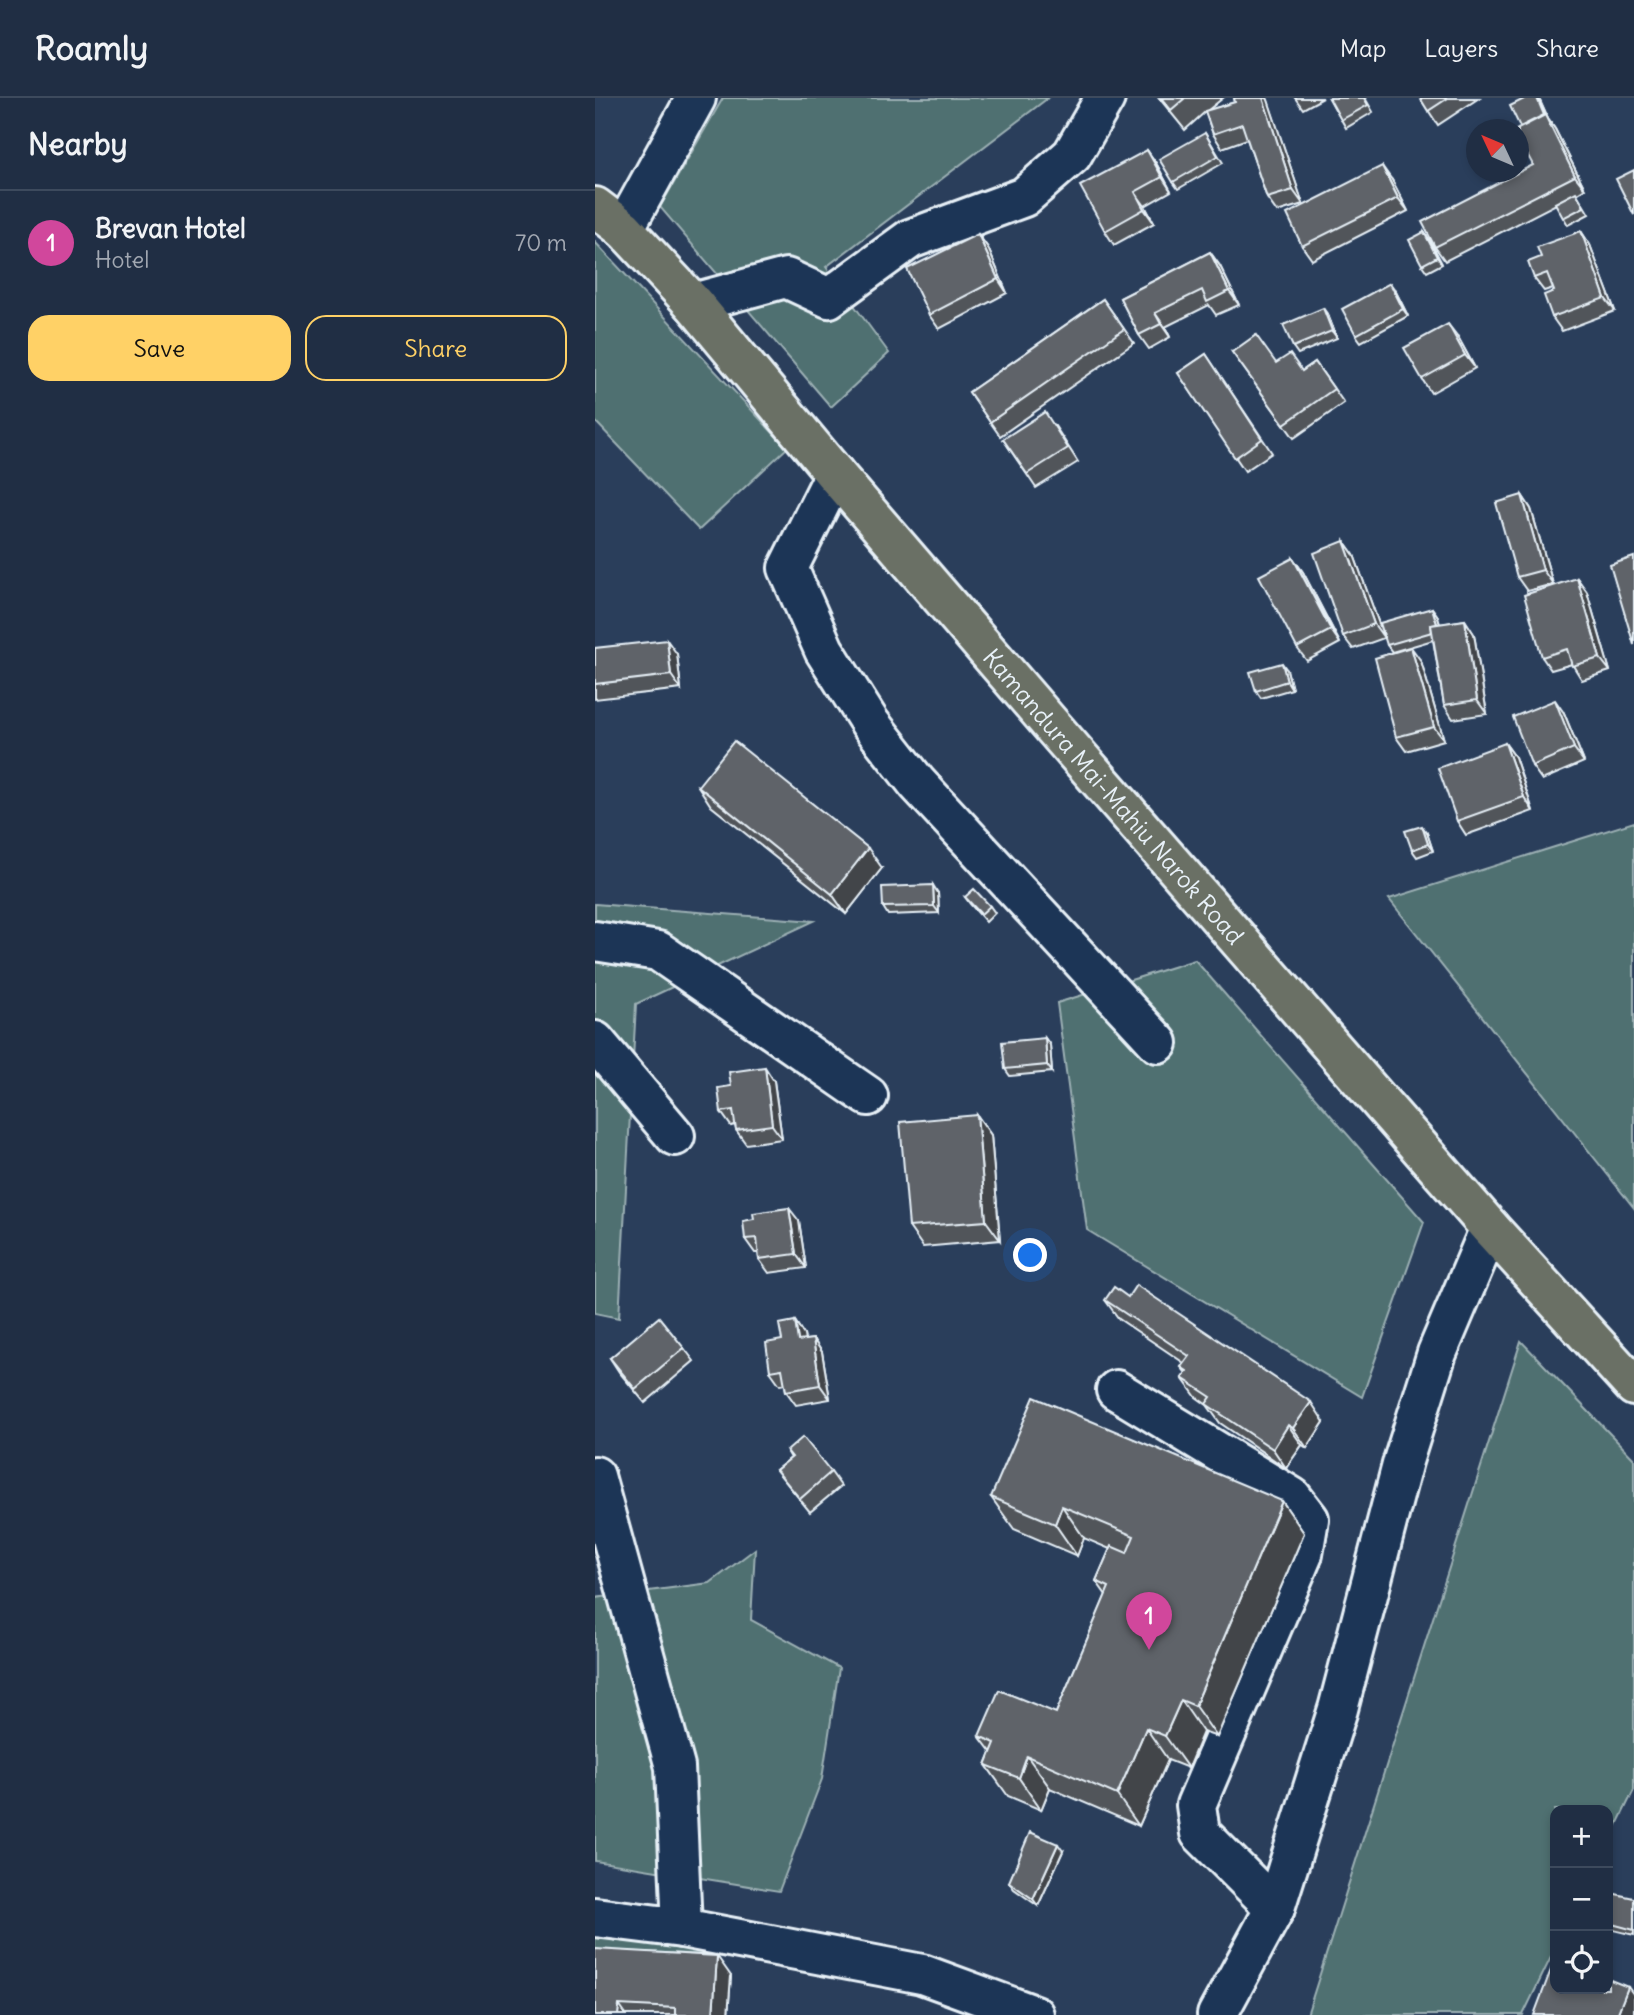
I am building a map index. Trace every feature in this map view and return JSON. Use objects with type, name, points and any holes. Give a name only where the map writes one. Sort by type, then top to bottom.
[{"type":"highway","name":"Kamandura Mai-Mahiu Narok Road","points":[[609,218],[693,303],[835,474],[1490,1228],[1634,1386]]},
{"type":"street","points":[[609,218],[696,98]]},
{"type":"street","points":[[693,303],[786,278],[829,298],[910,239],[1024,197],[1072,155],[1105,98]]},
{"type":"street","points":[[835,474],[788,568],[824,650],[870,723],[917,783],[1157,1043]]},
{"type":"street","points":[[595,941],[658,951],[868,1096]]},
{"type":"street","points":[[595,1041],[675,1136]]},
{"type":"street","points":[[1217,2015],[1275,1908],[1338,1709],[1403,1461],[1437,1353],[1490,1228]]},
{"type":"street","points":[[1116,1390],[1292,1497],[1309,1519],[1303,1554],[1196,1805],[1200,1833],[1275,1908]]},
{"type":"street","points":[[595,1476],[675,1767],[682,1928]]},
{"type":"street","points":[[595,1917],[682,1928],[922,1974],[1034,2015]]},
{"type":"green space","points":[[723,98],[1048,98],[826,267],[889,353],[831,407],[660,207]]},
{"type":"green space","points":[[595,242],[787,448],[699,530],[595,421]]},
{"type":"green space","points":[[1634,822],[1634,1208],[1389,899]]},
{"type":"green space","points":[[595,904],[814,921],[636,1004],[619,1318],[595,1313]]},
{"type":"green space","points":[[1195,960],[1424,1222],[1362,1397],[1087,1230],[1057,1003]]},
{"type":"green space","points":[[1521,1341],[1634,1459],[1634,1790],[1613,1833],[1613,1805],[1550,1805],[1550,1959],[1523,2015],[1307,2015]]},
{"type":"green space","points":[[755,1549],[751,1620],[839,1668],[822,1779],[779,1891],[595,1861],[595,1598],[710,1583]]},
{"type":"green space","points":[[595,1936],[735,1956],[595,1950]]},
{"type":"building","points":[[1161,98],[1185,98],[1171,110]]},
{"type":"building","points":[[1234,98],[1263,98],[1293,190],[1267,198],[1242,124],[1213,134],[1205,111],[1235,102]]},
{"type":"building","points":[[1329,98],[1364,98],[1368,105],[1341,120]]},
{"type":"building","points":[[1420,98],[1448,98],[1428,111]]},
{"type":"building","points":[[1526,98],[1537,98],[1544,115],[1529,122],[1529,119],[1516,119],[1510,106]]},
{"type":"building","points":[[1545,115],[1575,176],[1435,247],[1422,222],[1500,182],[1529,182],[1529,167],[1533,165],[1529,158],[1529,123]]},
{"type":"building","points":[[1205,133],[1218,156],[1173,182],[1159,159]]},
{"type":"building","points":[[1147,150],[1162,177],[1135,192],[1144,209],[1105,231],[1080,186]]},
{"type":"building","points":[[1382,166],[1398,198],[1302,246],[1287,214]]},
{"type":"building","points":[[1634,170],[1634,215],[1616,179]]},
{"type":"building","points":[[1576,192],[1584,207],[1563,218],[1555,203]]},
{"type":"building","points":[[1581,231],[1605,298],[1552,317],[1544,295],[1554,291],[1547,273],[1534,278],[1528,262],[1541,257],[1537,247]]},
{"type":"building","points":[[1424,232],[1437,257],[1422,265],[1409,240]]},
{"type":"building","points":[[978,234],[998,279],[929,315],[907,269]]},
{"type":"building","points":[[1210,252],[1229,291],[1207,302],[1202,290],[1155,313],[1161,324],[1139,335],[1120,298]]},
{"type":"building","points":[[1390,283],[1403,309],[1356,335],[1342,309]]},
{"type":"building","points":[[1103,299],[1124,329],[990,422],[969,392]]},
{"type":"building","points":[[1323,308],[1332,331],[1293,347],[1283,325]]},
{"type":"building","points":[[1448,324],[1465,355],[1422,379],[1404,348]]},
{"type":"building","points":[[1256,335],[1276,363],[1290,354],[1302,371],[1315,362],[1334,389],[1284,424],[1232,352]]},
{"type":"building","points":[[1206,354],[1262,439],[1235,458],[1178,373]]},
{"type":"building","points":[[1045,412],[1068,448],[1027,474],[1003,439]]},
{"type":"building","points":[[1522,495],[1543,570],[1517,577],[1496,503]]},
{"type":"building","points":[[1344,541],[1374,624],[1343,636],[1314,553]]},
{"type":"building","points":[[1634,557],[1634,645],[1610,565]]},
{"type":"building","points":[[1293,558],[1331,630],[1297,648],[1259,576]]},
{"type":"building","points":[[1577,578],[1600,658],[1572,666],[1567,649],[1542,657],[1524,595]]},
{"type":"building","points":[[1432,608],[1437,624],[1431,625],[1432,632],[1387,645],[1380,623]]},
{"type":"building","points":[[1465,620],[1477,700],[1444,705],[1431,625]]},
{"type":"building","points":[[667,640],[671,675],[595,684],[595,648]]},
{"type":"building","points":[[1411,647],[1434,727],[1396,737],[1375,658]]},
{"type":"building","points":[[1282,663],[1287,681],[1256,691],[1250,672]]},
{"type":"building","points":[[1555,700],[1574,748],[1532,766],[1513,717]]},
{"type":"building","points":[[734,741],[868,848],[832,894],[698,786]]},
{"type":"building","points":[[1505,743],[1524,797],[1457,821],[1438,768]]},
{"type":"building","points":[[1422,826],[1428,844],[1412,850],[1405,831]]},
{"type":"building","points":[[933,885],[934,906],[883,907],[882,887]]},
{"type":"building","points":[[974,889],[990,906],[981,914],[965,897]]},
{"type":"building","points":[[1045,1038],[1047,1065],[1005,1069],[1002,1042]]},
{"type":"building","points":[[765,1067],[772,1125],[736,1130],[733,1110],[721,1112],[718,1088],[731,1086],[729,1072]]},
{"type":"building","points":[[977,1115],[986,1221],[909,1227],[900,1122]]},
{"type":"building","points":[[789,1208],[796,1254],[759,1259],[757,1238],[745,1239],[743,1221],[754,1219],[753,1213]]},
{"type":"building","points":[[1136,1285],[1311,1402],[1293,1428],[1288,1425],[1273,1449],[1206,1404],[1211,1397],[1182,1378],[1187,1371],[1181,1367],[1189,1356],[1105,1300],[1114,1287],[1128,1297]]},
{"type":"building","points":[[659,1317],[684,1348],[635,1389],[610,1358]]},
{"type":"building","points":[[795,1321],[798,1341],[813,1339],[820,1385],[786,1391],[782,1369],[770,1371],[766,1343],[782,1340],[779,1324]]},
{"type":"building","points":[[1034,1397],[1282,1501],[1195,1706],[1181,1700],[1165,1736],[1146,1728],[1117,1795],[1027,1756],[1019,1778],[986,1765],[995,1743],[979,1736],[999,1690],[1056,1713],[1109,1587],[1096,1581],[1111,1546],[1127,1553],[1134,1536],[1062,1506],[1055,1524],[991,1497]]},
{"type":"building","points":[[803,1437],[831,1472],[800,1499],[776,1470],[792,1457],[787,1451]]},
{"type":"building","points":[[1030,1832],[1058,1844],[1033,1899],[1009,1882]]},
{"type":"building","points":[[1613,1893],[1634,1898],[1634,1930],[1613,1924]]},
{"type":"building","points":[[595,1949],[717,1956],[713,2015],[676,2015],[676,2008],[619,2005],[618,2015],[595,2015]]},
{"type":"building","points":[[1550,1972],[1550,1994],[1613,1994],[1613,1981],[1628,1987],[1617,2015],[1534,2015]]},
{"type":"place","name":"Brevan Hotel","points":[[1149,1650]]}]
